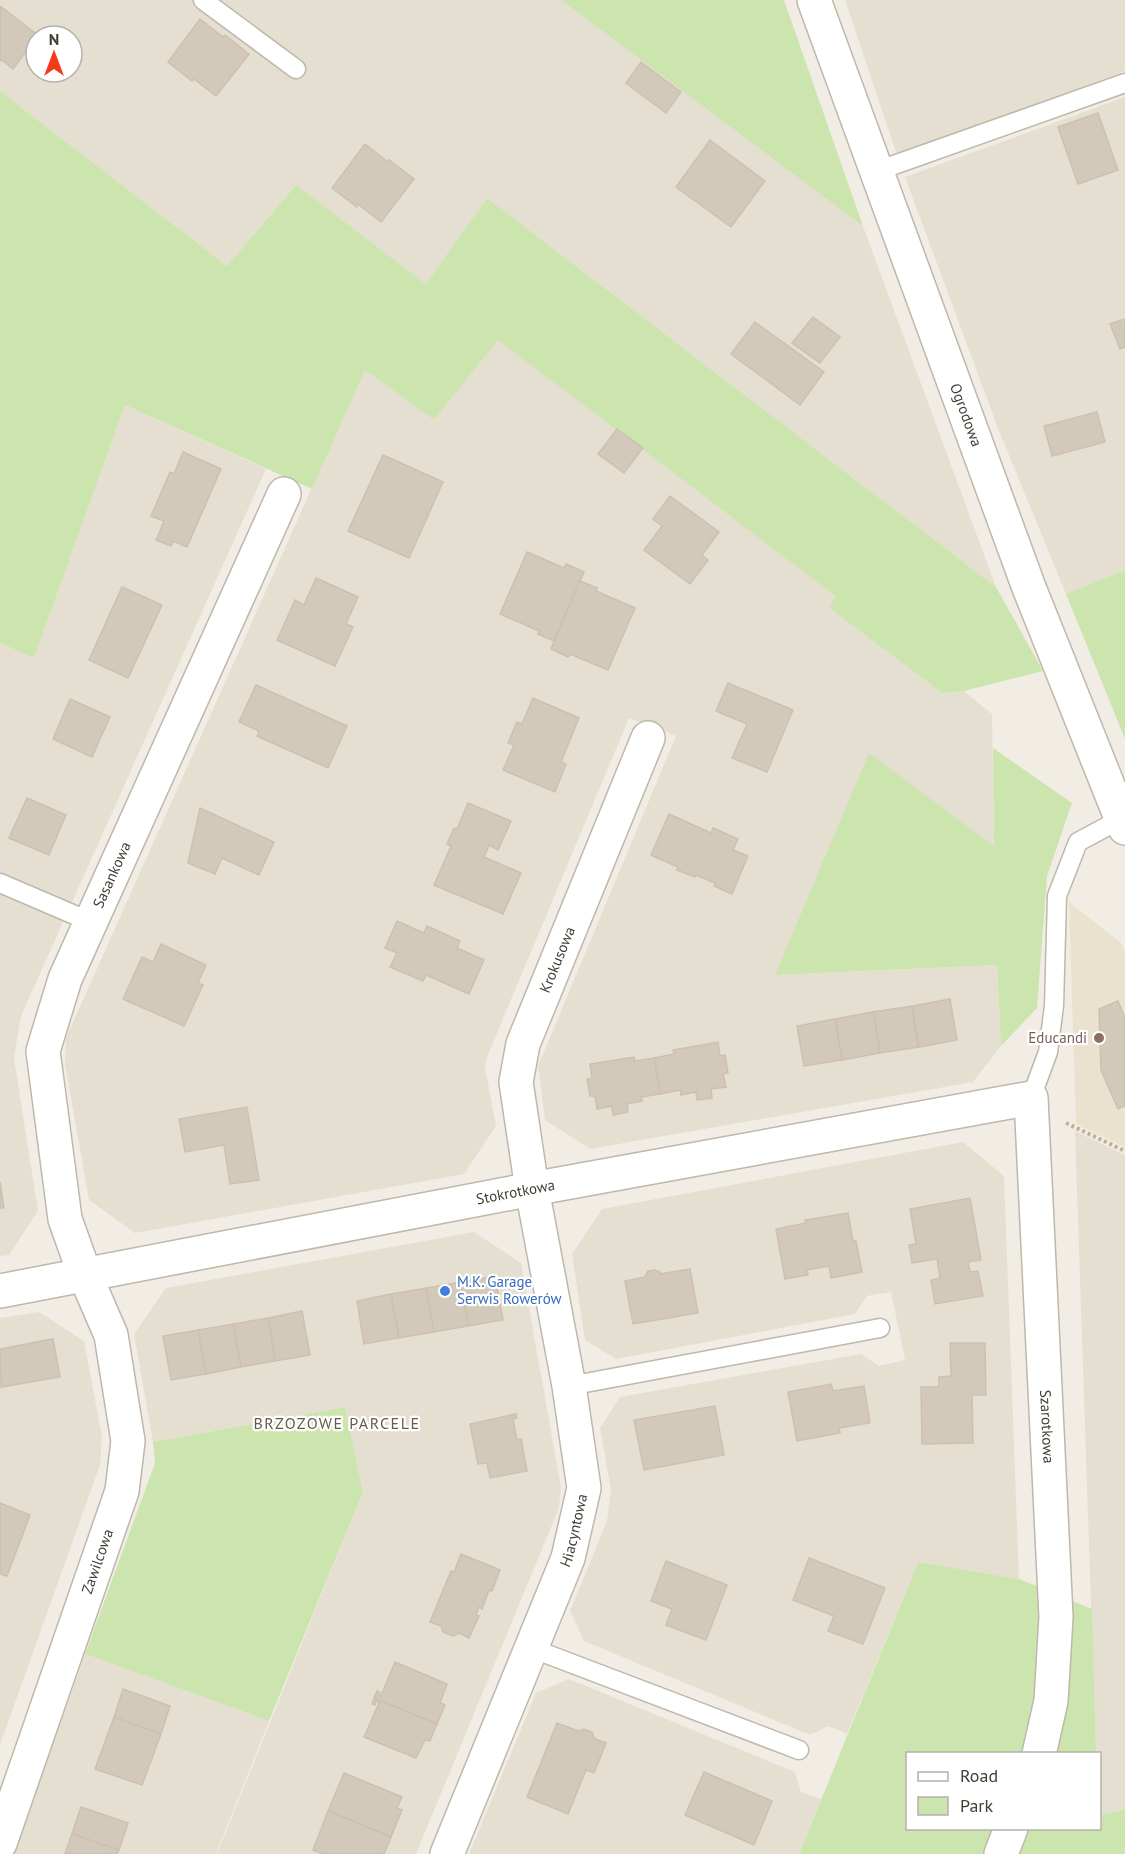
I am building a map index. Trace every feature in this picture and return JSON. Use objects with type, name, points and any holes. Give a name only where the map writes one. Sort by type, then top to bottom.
[{"type":"street","name":"Ogrodowa","points":[[814,0],[1028,585],[1123,823]]},
{"type":"street","name":"Sasankowa","points":[[85,1275],[65,1219],[43,1051],[65,979],[284,494]]},
{"type":"street","name":"Krokusowa","points":[[532,1189],[516,1082],[523,1044],[648,738]]},
{"type":"street","name":"Stokrotkowa","points":[[0,1291],[532,1189],[1031,1102]]},
{"type":"street","name":"Szarotkowa","points":[[1031,1102],[1056,1617],[1051,1701],[1039,1752]]},
{"type":"street","name":"Hiacyntowa","points":[[447,1854],[568,1558],[584,1488],[569,1386],[532,1189]]},
{"type":"street","name":"Zawilcowa","points":[[0,1843],[122,1491],[128,1441],[111,1335],[85,1275]]},
{"type":"street","points":[[1001,1854],[1010,1830]]},
{"type":"lane","points":[[203,0],[296,69]]},
{"type":"lane","points":[[877,171],[1125,83]]},
{"type":"lane","points":[[1031,1102],[1048,1052],[1054,1006],[1057,896],[1078,842],[1123,823]]},
{"type":"lane","points":[[0,883],[91,922]]},
{"type":"lane","points":[[569,1386],[880,1328]]},
{"type":"lane","points":[[531,1648],[799,1750]]},
{"type":"path","points":[[1031,1102],[1125,1151]]},
{"type":"shaded area","points":[[0,0],[561,0],[863,226],[996,587],[487,198],[426,285],[296,185],[227,266],[0,91]]},
{"type":"shaded area","points":[[845,0],[1125,0],[1125,71],[897,155]]},
{"type":"shaded area","points":[[1125,97],[1125,570],[1066,594],[999,431],[905,177]]},
{"type":"shaded area","points":[[498,339],[837,596],[829,608],[942,693],[964,691],[992,714],[994,846],[776,975],[997,965],[1001,1046],[973,1082],[590,1149],[545,1120],[538,1066],[676,736],[629,718],[487,1057],[485,1067],[496,1126],[464,1174],[135,1233],[89,1200],[65,1064],[66,1038],[365,369],[434,420]]},
{"type":"shaded area","points":[[125,405],[266,469],[21,1016],[14,1058],[38,1211],[9,1255],[0,1256],[0,643],[34,658]]},
{"type":"shaded area","name":"Educandi","points":[[1069,902],[1121,943],[1125,951],[1125,1147],[1076,1124]]},
{"type":"shaded area","points":[[1075,1131],[1125,1155],[1125,1809],[1101,1815],[1101,1752],[1096,1752]]},
{"type":"shaded area","points":[[963,1142],[1004,1176],[1019,1579],[918,1562],[847,1734],[828,1726],[810,1735],[584,1641],[570,1611],[607,1521],[611,1490],[600,1428],[620,1397],[861,1354],[879,1366],[905,1360],[891,1292],[867,1296],[855,1314],[616,1359],[585,1340],[572,1254],[602,1209]]},
{"type":"shaded area","points":[[474,1232],[521,1263],[561,1487],[559,1508],[416,1854],[217,1854],[363,1492],[345,1407],[153,1442],[134,1334],[166,1288]]},
{"type":"shaded area","points":[[39,1312],[84,1341],[102,1437],[100,1465],[0,1745],[0,1318]]},
{"type":"shaded area","points":[[85,1654],[269,1721],[216,1854],[14,1854]]},
{"type":"shaded area","points":[[569,1679],[795,1772],[801,1792],[821,1799],[799,1854],[469,1854],[536,1693]]},
{"type":"green space","points":[[561,0],[784,0],[863,226]]},
{"type":"green space","points":[[0,91],[227,266],[296,185],[426,284],[487,198],[996,587],[1043,671],[964,691],[942,693],[829,608],[836,596],[498,340],[434,420],[365,370],[312,489],[125,405],[34,658],[0,643]]},
{"type":"green space","points":[[1125,570],[1125,739],[1066,594]]},
{"type":"green space","points":[[993,748],[1072,803],[1047,876],[1037,1008],[1001,1046],[997,965],[775,975],[869,753],[994,846]]},
{"type":"green space","points":[[345,1407],[363,1492],[269,1721],[85,1654],[155,1463],[153,1442]]},
{"type":"green space","points":[[918,1562],[1019,1579],[1092,1609],[1096,1752],[906,1752],[906,1830],[1101,1830],[1101,1815],[1125,1809],[1125,1854],[799,1854]]},
{"type":"building","points":[[0,6],[24,24],[24,54],[13,69],[2,60],[0,61]]},
{"type":"building","points":[[200,19],[249,54],[216,96],[168,62]]},
{"type":"building","points":[[641,62],[681,92],[666,113],[626,83]]},
{"type":"building","points":[[1098,113],[1118,170],[1078,184],[1058,127]]},
{"type":"building","points":[[710,140],[765,181],[731,227],[676,187]]},
{"type":"building","points":[[365,144],[414,179],[381,222],[332,188]]},
{"type":"building","points":[[813,317],[840,337],[820,363],[792,343]]},
{"type":"building","points":[[1125,319],[1125,347],[1120,349],[1110,324]]},
{"type":"building","points":[[755,322],[824,372],[800,405],[731,354]]},
{"type":"building","points":[[1097,412],[1105,442],[1052,456],[1044,426]]},
{"type":"building","points":[[617,429],[643,448],[624,473],[598,454]]},
{"type":"building","points":[[183,452],[221,469],[187,547],[173,541],[171,546],[156,540],[164,521],[151,516],[170,472],[174,474]]},
{"type":"building","points":[[383,455],[443,482],[409,558],[348,531]]},
{"type":"building","points":[[670,496],[719,532],[702,555],[708,560],[690,584],[644,550],[662,526],[653,519]]},
{"type":"building","points":[[527,552],[564,568],[566,564],[584,572],[554,641],[538,634],[539,631],[500,614]]},
{"type":"building","points":[[316,578],[358,597],[346,624],[353,627],[335,666],[277,640],[295,600],[304,605]]},
{"type":"building","points":[[580,581],[597,588],[596,591],[635,608],[608,670],[570,654],[568,657],[551,649]]},
{"type":"building","points":[[122,587],[162,605],[128,678],[89,660]]},
{"type":"building","points":[[728,683],[793,710],[767,772],[732,758],[747,724],[716,711]]},
{"type":"building","points":[[256,685],[347,726],[328,768],[257,736],[259,731],[239,722]]},
{"type":"building","points":[[533,698],[579,718],[561,762],[566,764],[555,792],[503,770],[514,745],[508,743],[517,722],[522,724]]},
{"type":"building","points":[[70,699],[110,717],[92,757],[53,739]]},
{"type":"building","points":[[27,798],[66,815],[49,855],[9,838]]},
{"type":"building","points":[[468,803],[511,821],[498,850],[489,845],[484,857],[521,873],[503,914],[434,885],[451,846],[447,844],[454,828],[457,829]]},
{"type":"building","points":[[200,808],[274,842],[259,875],[222,858],[215,874],[188,863]]},
{"type":"building","points":[[669,814],[711,833],[713,828],[738,839],[733,850],[748,856],[732,894],[714,886],[715,883],[677,870],[678,867],[651,855]]},
{"type":"building","points":[[397,921],[424,933],[427,926],[460,941],[457,948],[484,960],[469,994],[426,975],[423,981],[390,967],[397,953],[385,948]]},
{"type":"building","points":[[161,944],[206,965],[198,983],[203,985],[184,1026],[123,999],[142,957],[153,962]]},
{"type":"building","points":[[950,999],[957,1040],[919,1047],[912,1006]]},
{"type":"building","points":[[1118,1001],[1125,1018],[1125,1106],[1118,1109],[1101,1070],[1099,1009]]},
{"type":"building","points":[[912,1006],[918,1047],[880,1053],[873,1012]]},
{"type":"building","points":[[873,1012],[880,1053],[842,1060],[835,1019]]},
{"type":"building","points":[[835,1019],[842,1060],[804,1066],[797,1026]]},
{"type":"building","points":[[718,1042],[720,1056],[725,1055],[728,1073],[723,1074],[726,1087],[711,1089],[712,1098],[697,1100],[696,1092],[681,1095],[680,1090],[660,1094],[654,1058],[674,1054],[673,1050]]},
{"type":"building","points":[[634,1057],[635,1061],[654,1058],[660,1094],[641,1097],[642,1101],[627,1104],[628,1112],[613,1115],[612,1106],[597,1109],[595,1096],[590,1096],[587,1079],[592,1078],[590,1064]]},
{"type":"building","points":[[247,1107],[259,1180],[230,1184],[224,1145],[185,1152],[179,1119]]},
{"type":"building","points":[[0,1182],[4,1208],[0,1208]]},
{"type":"building","points":[[970,1198],[981,1260],[968,1262],[970,1272],[978,1271],[983,1296],[935,1304],[931,1280],[940,1278],[937,1259],[912,1263],[909,1245],[916,1244],[910,1209]]},
{"type":"building","points":[[848,1213],[862,1272],[831,1278],[829,1266],[807,1270],[808,1275],[785,1279],[776,1229],[806,1223],[805,1220]]},
{"type":"building","points":[[690,1269],[698,1313],[633,1324],[625,1281],[645,1277],[648,1271],[655,1270],[660,1274]]},
{"type":"building","points":[[495,1276],[503,1320],[468,1326],[461,1282]]},
{"type":"building","points":[[461,1282],[468,1326],[434,1332],[426,1288]]},
{"type":"building","points":[[426,1288],[434,1332],[399,1338],[391,1294]]},
{"type":"building","points":[[391,1294],[399,1338],[364,1344],[357,1301]]},
{"type":"building","points":[[302,1311],[310,1355],[275,1361],[268,1318]]},
{"type":"building","points":[[268,1318],[275,1361],[241,1367],[233,1324]]},
{"type":"building","points":[[233,1324],[241,1367],[206,1374],[198,1330]]},
{"type":"building","points":[[198,1330],[206,1374],[171,1380],[163,1336]]},
{"type":"building","points":[[53,1339],[60,1377],[1,1387],[0,1349]]},
{"type":"building","points":[[950,1343],[985,1343],[986,1395],[972,1395],[973,1443],[922,1444],[921,1387],[939,1387],[939,1377],[951,1376]]},
{"type":"building","points":[[831,1384],[833,1391],[864,1386],[870,1423],[839,1428],[840,1433],[797,1441],[788,1392]]},
{"type":"building","points":[[715,1406],[724,1455],[644,1470],[634,1420]]},
{"type":"building","points":[[516,1414],[517,1418],[513,1419],[517,1440],[521,1439],[527,1471],[490,1478],[487,1463],[478,1464],[470,1424]]},
{"type":"building","points":[[0,1503],[30,1515],[7,1576],[0,1574]]},
{"type":"building","points":[[461,1554],[500,1570],[482,1609],[479,1607],[476,1615],[479,1616],[469,1638],[459,1633],[453,1636],[443,1632],[441,1626],[430,1622],[451,1571],[454,1572]]},
{"type":"building","points":[[809,1558],[885,1588],[863,1644],[828,1631],[834,1616],[793,1600]]},
{"type":"building","points":[[666,1561],[727,1585],[706,1640],[666,1625],[672,1609],[651,1601]]},
{"type":"building","points":[[395,1662],[447,1684],[440,1703],[445,1705],[437,1724],[374,1698],[377,1691],[381,1696]]},
{"type":"building","points":[[123,1689],[170,1706],[161,1734],[114,1717]]},
{"type":"building","points":[[374,1698],[437,1724],[430,1741],[425,1740],[416,1758],[364,1737],[379,1703],[376,1701],[375,1705],[372,1704]]},
{"type":"building","points":[[114,1717],[161,1734],[142,1785],[95,1769]]},
{"type":"building","points":[[557,1723],[578,1731],[584,1729],[592,1732],[595,1739],[606,1743],[594,1773],[586,1770],[568,1814],[527,1797]]},
{"type":"building","points":[[704,1772],[772,1801],[754,1845],[685,1815]]},
{"type":"building","points":[[344,1773],[402,1797],[397,1808],[402,1810],[391,1837],[328,1811]]},
{"type":"building","points":[[81,1807],[128,1823],[119,1850],[72,1834]]},
{"type":"building","points":[[328,1811],[391,1837],[384,1854],[323,1854],[313,1850]]},
{"type":"building","points":[[72,1834],[119,1850],[117,1854],[65,1854]]},
{"type":"place","name":"Educandi","points":[[1099,1038]]},
{"type":"place","name":"M.K. Garage Serwis Rowerów","points":[[445,1291]]},
{"type":"district","name":"BRZOZOWE PARCELE","points":[[337,1423]]}]
